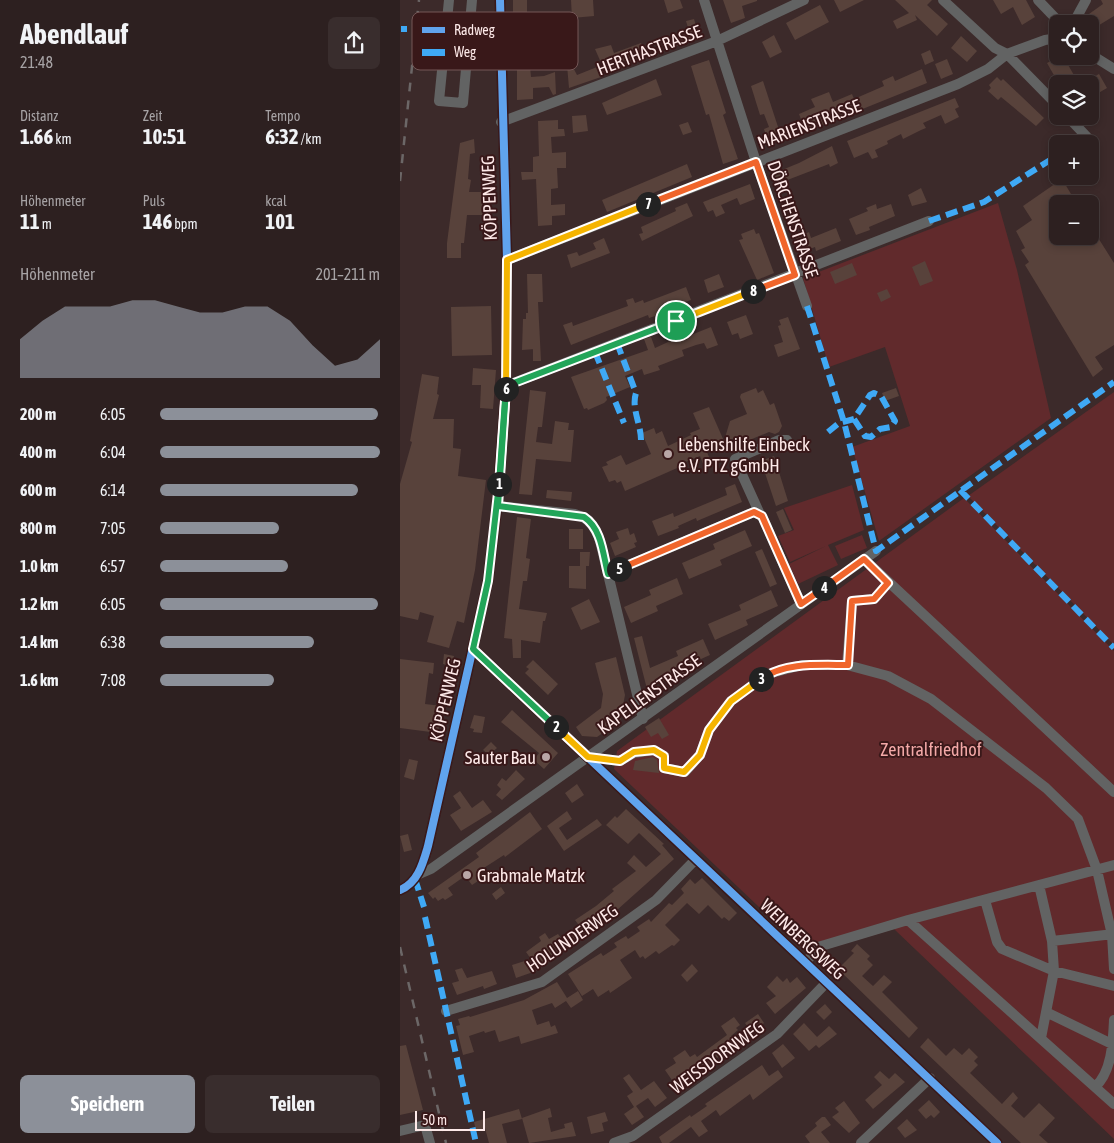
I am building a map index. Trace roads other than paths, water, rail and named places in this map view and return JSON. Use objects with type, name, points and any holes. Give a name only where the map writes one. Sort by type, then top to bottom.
[{"type":"street","name":"DÖRCHENSTRASSE","points":[[704,0],[756,162],[807,306]]},
{"type":"street","name":"HERTHASTRASSE","points":[[501,122],[717,41],[804,0]]},
{"type":"street","points":[[944,0],[995,48],[1007,54],[1049,97]]},
{"type":"street","points":[[1038,0],[1052,15]]},
{"type":"street","points":[[1078,15],[1086,0]]},
{"type":"street","name":"MARIENSTRASSE","points":[[507,260],[958,84],[988,68],[1007,54],[1049,39]]},
{"type":"street","points":[[1099,60],[1114,69]]},
{"type":"street","points":[[442,70],[439,101],[463,103],[466,70]]},
{"type":"street","name":"KÖPPENWEG","points":[[401,890],[410,885],[417,875],[428,846],[488,581],[498,506],[506,386],[507,260],[501,70]]},
{"type":"street","points":[[1076,125],[1086,135]]},
{"type":"street","points":[[506,386],[795,275],[929,220]]},
{"type":"street","points":[[787,440],[779,440],[736,459],[801,604]]},
{"type":"street","points":[[498,506],[584,517],[592,524],[597,533],[608,574],[643,719]]},
{"type":"street","points":[[608,574],[754,512],[759,512]]},
{"type":"street","name":"KAPELLENSTRASSE","points":[[417,875],[431,869],[876,551]]},
{"type":"street","points":[[864,559],[1114,792]]},
{"type":"street","points":[[848,665],[852,601],[874,599],[888,583]]},
{"type":"street","name":"WEINBERGSWEG","points":[[473,649],[997,1143]]},
{"type":"street","points":[[588,757],[620,761],[634,752],[654,750],[664,756],[664,768],[684,772],[700,755],[709,730],[731,701],[768,674],[802,665],[848,665],[888,676],[931,699],[1046,788],[1078,819],[1097,870],[1113,934],[1114,970]]},
{"type":"street","name":"HOLUNDERWEG","points":[[446,1011],[542,982],[656,900],[696,859]]},
{"type":"street","points":[[806,962],[818,947],[908,920],[1114,866]]},
{"type":"street","points":[[1039,885],[1052,941],[1054,971],[1040,1038]]},
{"type":"street","points":[[984,900],[997,942],[1002,949],[1054,971],[1114,986]]},
{"type":"street","points":[[908,920],[1114,1104]]},
{"type":"street","points":[[1052,941],[1113,934]]},
{"type":"street","name":"WEISSDORNWEG","points":[[614,1143],[634,1136],[777,1034],[827,982]]},
{"type":"street","points":[[1046,1012],[1114,1045]]},
{"type":"street","points":[[1095,1087],[1103,1081],[1114,1045],[1114,1020]]},
{"type":"street","points":[[861,1143],[930,1078]]},
{"type":"street","points":[[400,1131],[425,1125],[430,1143]]},
{"type":"railway","points":[[418,12],[419,0]]},
{"type":"railway","points":[[400,181],[412,67]]},
{"type":"railway","points":[[400,947],[446,1143]]},
{"type":"place","name":"Lebenshilfe Einbeck e.V. PTZ gGmbH","points":[[668,454]]},
{"type":"place","name":"Sauter Bau","points":[[546,757]]},
{"type":"place","name":"Grabmale Matzk","points":[[467,875]]},
{"type":"park label","name":"Zentralfriedhof","points":[[931,749]]}]
